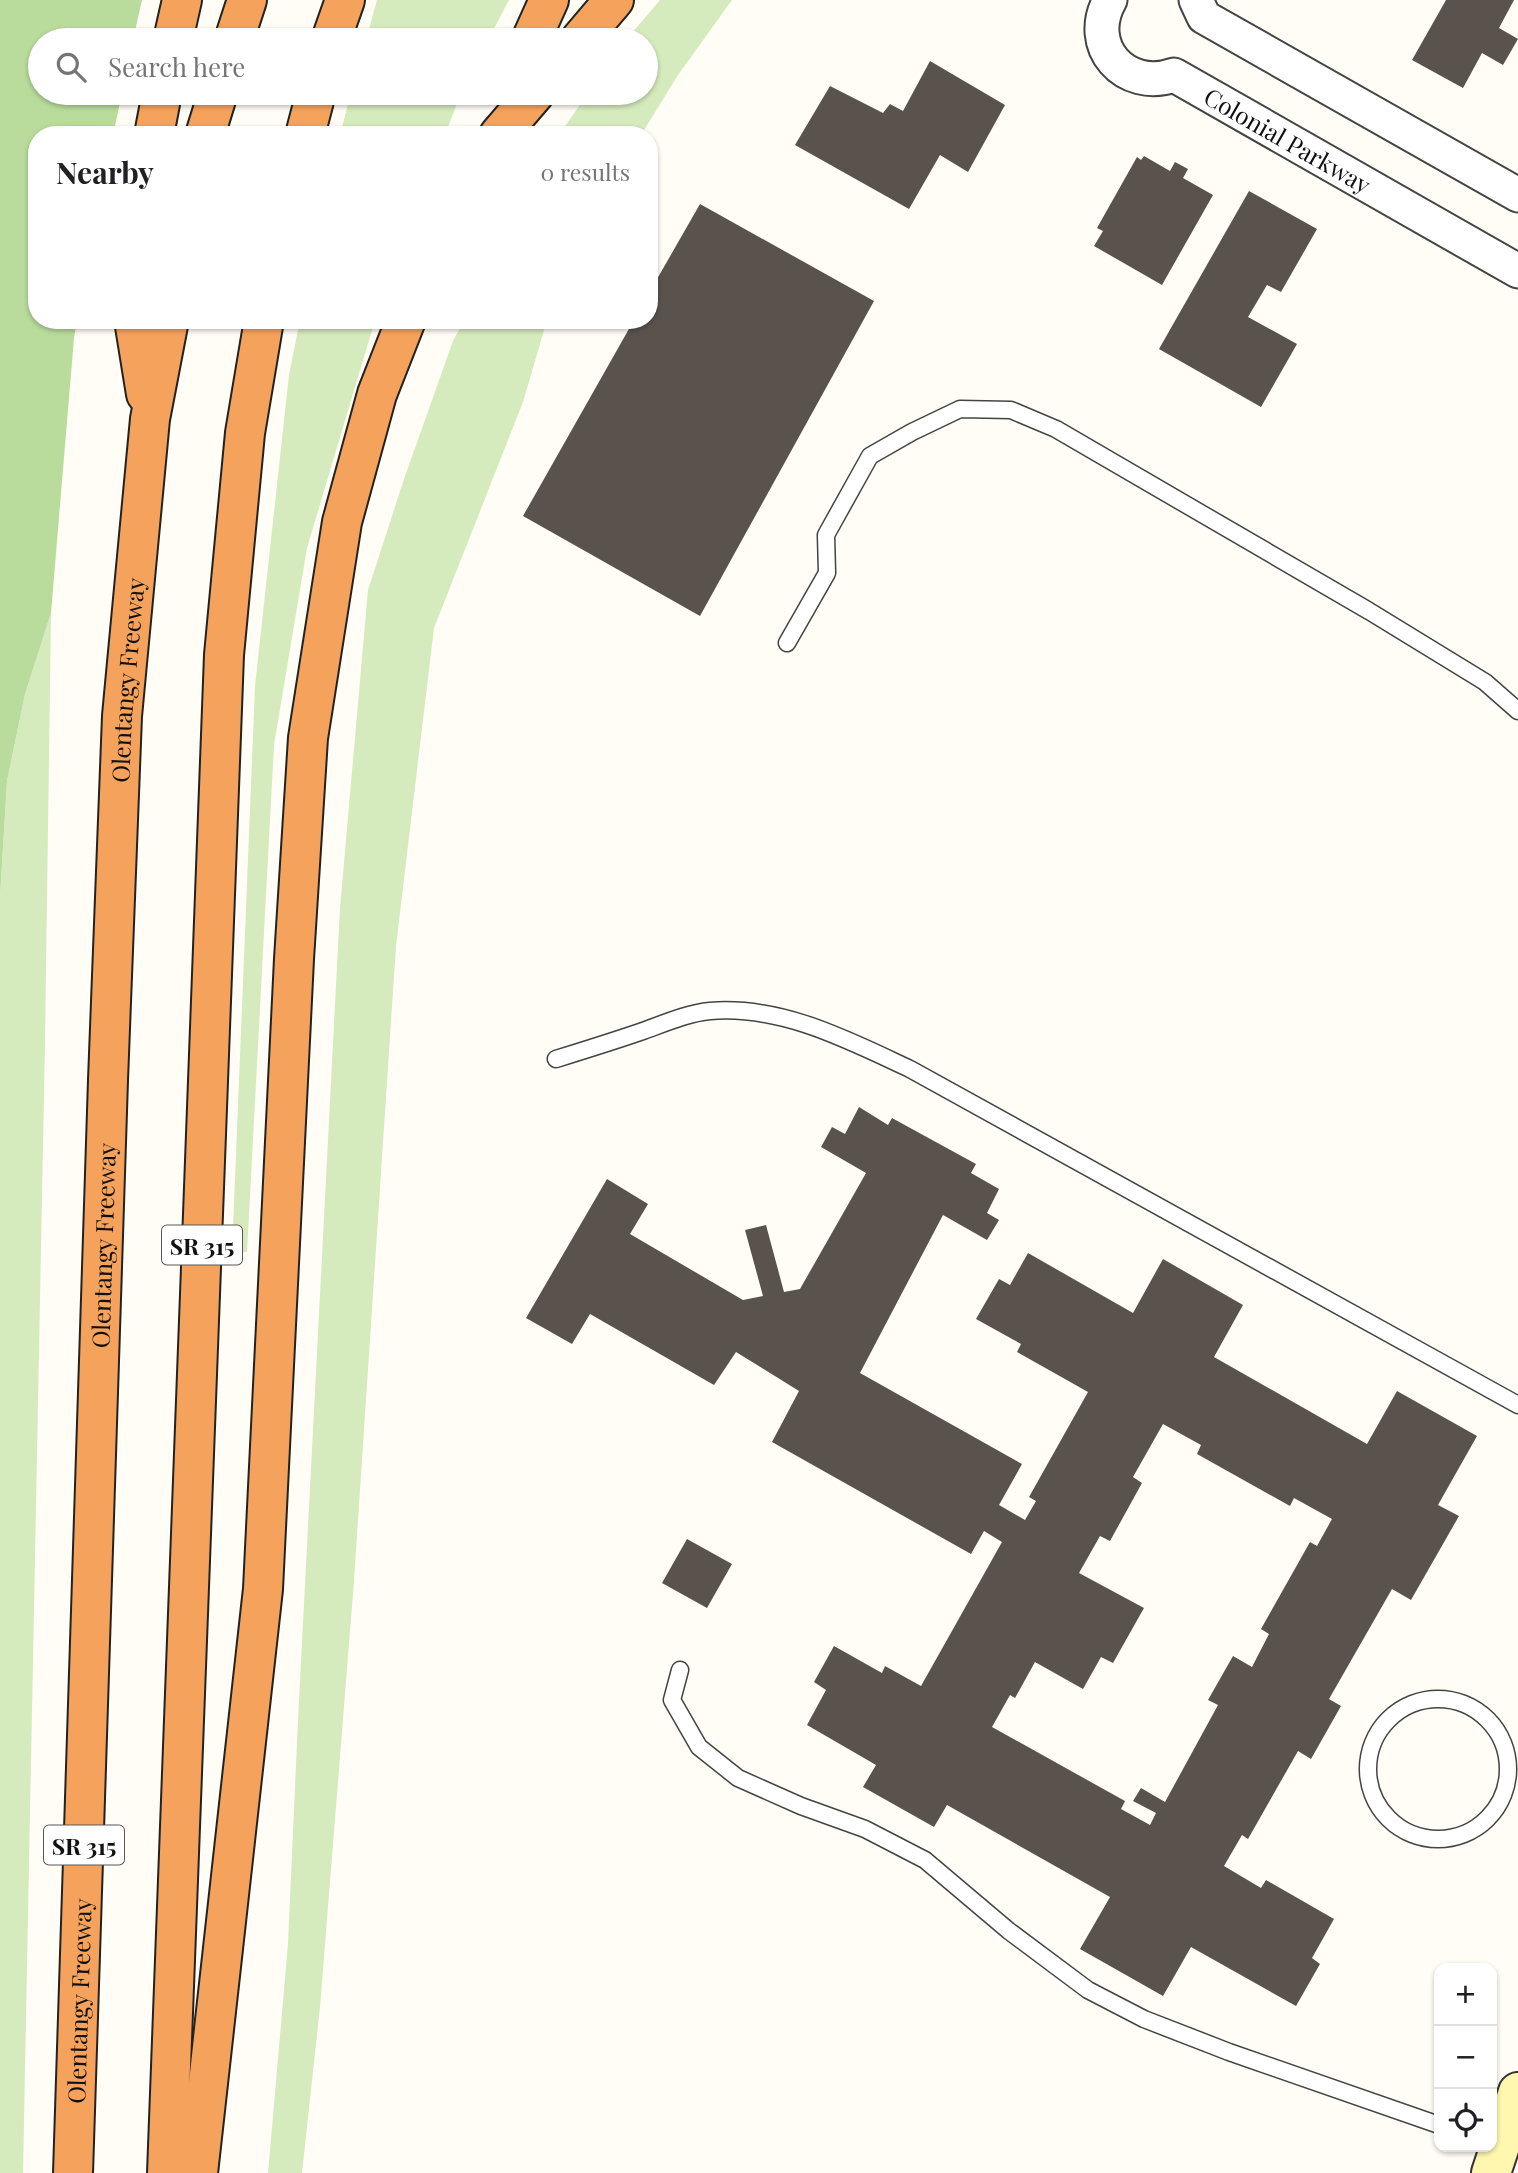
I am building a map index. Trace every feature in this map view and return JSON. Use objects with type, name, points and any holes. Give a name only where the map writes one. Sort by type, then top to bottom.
[{"type":"highway","points":[[176,28],[182,0]]},
{"type":"highway","points":[[238,28],[247,0]]},
{"type":"highway","points":[[335,28],[345,0]]},
{"type":"highway","points":[[536,28],[548,0]]},
{"type":"highway","points":[[590,28],[614,0]]},
{"type":"highway","points":[[156,126],[160,105]]},
{"type":"highway","points":[[208,126],[214,105]]},
{"type":"highway","points":[[307,126],[313,105]]},
{"type":"highway","points":[[493,126],[502,105]]},
{"type":"highway","points":[[507,126],[525,105]]},
{"type":"highway","points":[[135,329],[150,419]]},
{"type":"highway","name":"Olentangy Freeway","points":[[73,2173],[122,716],[150,419],[167,329]]},
{"type":"highway","name":"SR 315","points":[[167,2173],[224,655],[245,433],[262,329]]},
{"type":"highway","points":[[198,2173],[263,1589],[294,959],[308,738],[342,522],[377,394],[402,329]]},
{"type":"main road","points":[[1494,2154],[1518,2092]]},
{"type":"street","name":"Colonial Parkway","points":[[1111,0],[1103,16],[1103,37],[1110,57],[1125,71],[1154,80],[1174,75],[1518,271]]},
{"type":"street","points":[[1196,0],[1203,17],[1518,195]]},
{"type":"lane","points":[[787,643],[827,573],[826,535],[870,456],[960,409],[1011,410],[1056,429],[1369,611],[1485,682],[1518,711]]},
{"type":"lane","points":[[556,1059],[710,1011],[744,1011],[775,1016],[827,1031],[910,1069],[1518,1405]]},
{"type":"lane","points":[[680,1670],[672,1700],[699,1747],[738,1778],[801,1806],[865,1829],[925,1860],[1009,1931],[1088,1990],[1144,2020],[1434,2123]]},
{"type":"lane","points":[[1448,1699],[1469,1706],[1483,1715],[1495,1727],[1513,1759],[1502,1800],[1489,1818],[1472,1831],[1451,1839],[1430,1839],[1408,1832],[1390,1820],[1376,1803],[1369,1782],[1368,1760],[1374,1739],[1387,1721],[1405,1707],[1426,1700],[1448,1699]]},
{"type":"green space","points":[[0,0],[142,0],[136,28],[28,28],[28,105],[119,105],[115,126],[28,126],[28,329],[76,329],[51,613],[25,694],[7,781],[0,897]]},
{"type":"green space","points":[[377,0],[509,0],[494,28],[369,28]]},
{"type":"green space","points":[[660,0],[732,0],[678,75],[647,126],[565,126],[580,105],[658,105],[658,28],[636,28]]},
{"type":"green space","points":[[348,105],[456,105],[448,126],[342,126]]},
{"type":"green space","points":[[298,329],[372,329],[307,548],[274,745],[247,1252],[232,1253],[255,686],[289,375]]},
{"type":"green space","points":[[459,329],[544,329],[523,402],[434,628],[396,946],[354,1581],[320,2007],[302,2173],[268,2173],[288,1944],[340,908],[368,590]]},
{"type":"green space","points":[[51,613],[23,2173],[0,2173],[0,897],[7,781],[25,694]]},
{"type":"building","points":[[1446,0],[1514,0],[1499,28],[1518,39],[1503,65],[1482,53],[1463,88],[1412,60]]},
{"type":"building","points":[[930,61],[1005,105],[968,172],[940,155],[909,209],[795,145],[830,86],[883,113],[890,104],[903,111]]},
{"type":"building","points":[[1144,156],[1170,171],[1175,162],[1188,169],[1183,178],[1213,195],[1162,285],[1094,246],[1103,231],[1097,228],[1137,157],[1141,160]]},
{"type":"building","points":[[1249,191],[1317,229],[1281,292],[1267,285],[1248,317],[1297,344],[1261,407],[1159,349]]},
{"type":"building","points":[[700,204],[874,301],[700,616],[523,516],[629,329],[658,329],[658,277]]},
{"type":"building","points":[[859,1107],[888,1125],[892,1118],[976,1164],[971,1173],[999,1189],[987,1213],[999,1220],[987,1240],[943,1215],[860,1373],[1022,1464],[999,1505],[1025,1520],[1036,1501],[1029,1497],[1088,1392],[1017,1352],[1021,1344],[976,1319],[999,1279],[1010,1285],[1028,1253],[1133,1313],[1163,1259],[1243,1305],[1214,1357],[1367,1444],[1397,1391],[1477,1436],[1438,1505],[1459,1516],[1411,1600],[1392,1589],[1329,1699],[1341,1706],[1311,1759],[1298,1751],[1248,1839],[1242,1835],[1224,1866],[1261,1888],[1266,1880],[1334,1919],[1312,1958],[1320,1964],[1296,2006],[1191,1947],[1163,1996],[1080,1949],[1110,1897],[947,1805],[934,1827],[863,1787],[876,1765],[807,1725],[826,1690],[814,1682],[834,1646],[882,1673],[885,1666],[921,1686],[1002,1542],[984,1531],[971,1554],[772,1442],[799,1391],[736,1352],[714,1385],[590,1314],[572,1344],[526,1318],[607,1179],[648,1204],[630,1234],[743,1300],[763,1296],[745,1230],[766,1225],[784,1292],[800,1289],[866,1173],[821,1147],[832,1127],[845,1134]],"holes":[[[1163,1424],[1201,1445],[1197,1454],[1290,1506],[1294,1498],[1332,1519],[1317,1546],[1310,1542],[1261,1629],[1269,1634],[1252,1667],[1233,1656],[1208,1700],[1218,1705],[1165,1802],[1141,1788],[1133,1801],[1156,1813],[1150,1825],[1121,1809],[1125,1801],[992,1727],[1010,1695],[1015,1698],[1035,1662],[1083,1689],[1101,1657],[1113,1663],[1144,1608],[1079,1573],[1100,1536],[1110,1541],[1142,1483],[1133,1477]]]},
{"type":"building","points":[[687,1539],[732,1564],[707,1608],[662,1583]]}]
